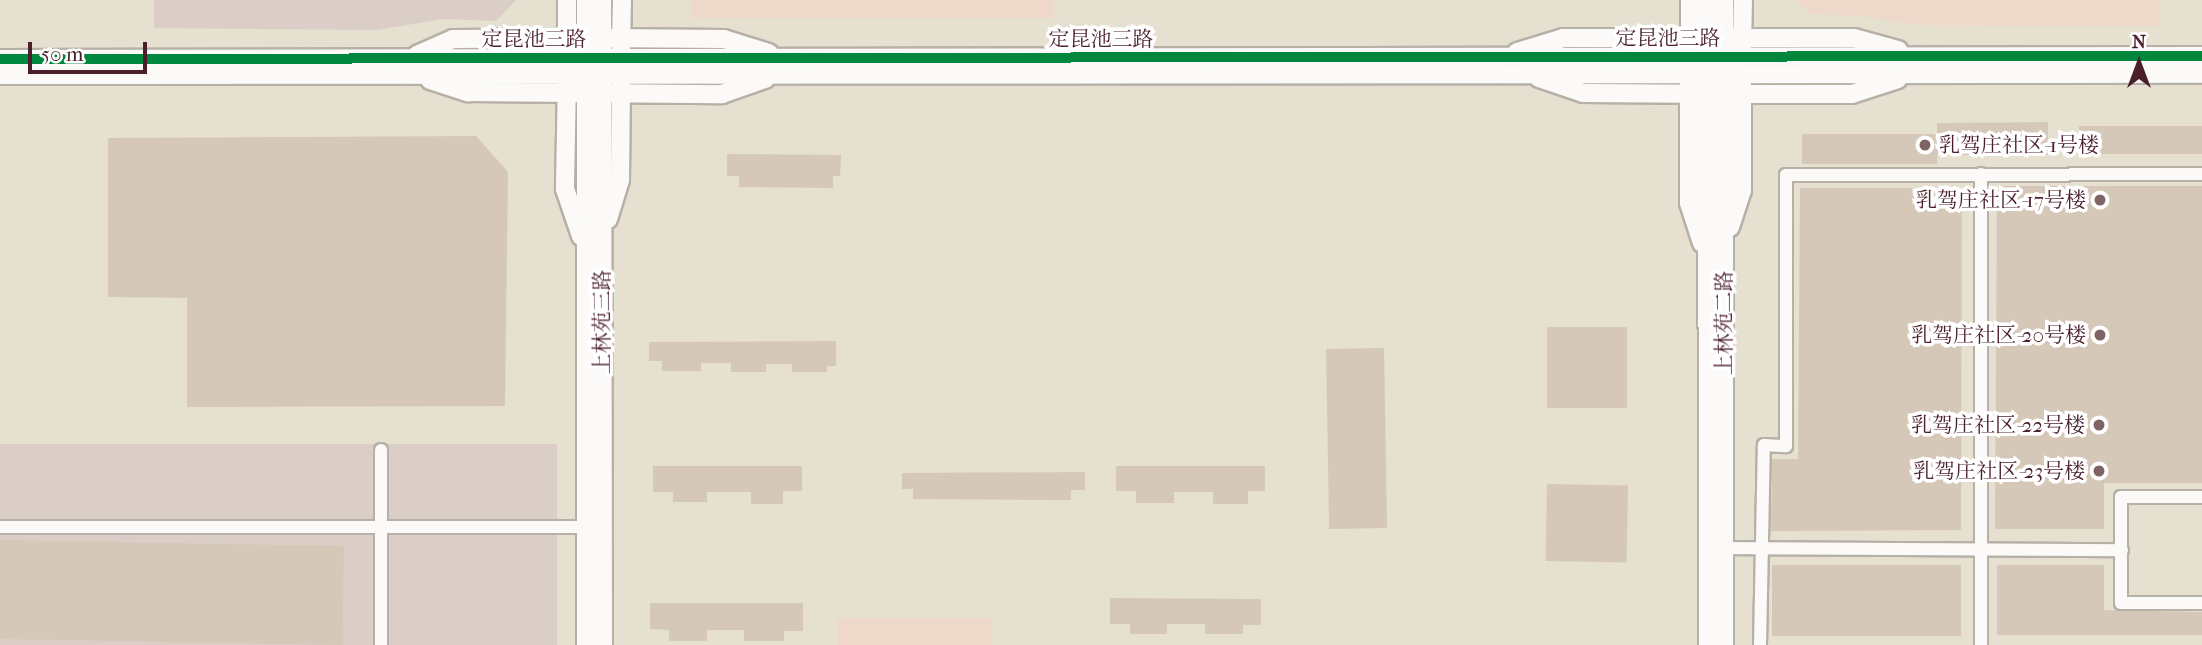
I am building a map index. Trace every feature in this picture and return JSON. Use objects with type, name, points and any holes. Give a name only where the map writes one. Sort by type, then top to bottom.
[{"type":"street","points":[[567,0],[565,188],[586,252]]},
{"type":"street","name":"上林苑三路","points":[[586,0],[594,39],[586,252],[594,527],[603,645]]},
{"type":"street","name":"上林苑三路","points":[[594,39],[602,0]]},
{"type":"street","points":[[602,236],[620,180],[622,0]]},
{"type":"street","points":[[1690,0],[1716,38],[1716,94]]},
{"type":"street","name":"上林苑二路","points":[[1707,0],[1716,38]]},
{"type":"street","name":"上林苑二路","points":[[1708,645],[1715,548],[1724,243],[1716,94],[1716,38],[1724,0]]},
{"type":"street","points":[[1716,38],[1743,0]]},
{"type":"street","points":[[410,67],[453,40],[621,38],[724,39],[783,66]]},
{"type":"street","points":[[1500,57],[1563,38],[1854,38],[1922,56]]},
{"type":"street","name":"定昆池三路","points":[[0,59],[410,67],[567,75],[594,66],[1526,74],[1922,56],[2202,56]]},
{"type":"street","name":"定昆池三路","points":[[783,66],[1500,57],[1915,74],[2202,74]]},
{"type":"street","points":[[410,67],[468,92],[567,75],[594,93],[722,94],[783,66]]},
{"type":"street","name":"定昆池三路","points":[[0,75],[410,67]]},
{"type":"street","points":[[1526,74],[1583,93],[1716,94],[1852,94],[1915,74]]},
{"type":"street","name":"上林苑三路","points":[[586,645],[594,527],[602,236],[594,93]]},
{"type":"street","name":"上林苑二路","points":[[1716,94],[1707,261],[1715,548],[1724,645]]},
{"type":"street","points":[[1981,174],[1981,645]]},
{"type":"street","points":[[1760,645],[1764,445],[1786,446],[1786,175],[2202,174]]},
{"type":"street","points":[[381,450],[381,645]]},
{"type":"street","points":[[2202,498],[2121,497],[2121,603],[2202,603]]},
{"type":"street","points":[[0,527],[594,527]]},
{"type":"street","points":[[1715,548],[2122,550]]},
{"type":"shaded area","points":[[154,0],[516,0],[496,21],[443,19],[377,30],[154,28]]},
{"type":"shaded area","points":[[691,0],[1053,0],[1053,18],[691,18]]},
{"type":"shaded area","points":[[1795,0],[2159,0],[2159,26],[1923,25],[1858,16],[1809,14]]},
{"type":"shaded area","points":[[0,444],[557,444],[557,645],[0,645]]},
{"type":"shaded area","points":[[838,618],[991,618],[991,645],[838,645]]},
{"type":"building","name":"乳驾庄社区-1号楼","points":[[2048,122],[2048,155],[1937,155],[1937,164],[1802,164],[1802,134],[1937,134],[1937,123]]},
{"type":"building","points":[[2079,126],[2202,126],[2202,154],[2079,154]]},
{"type":"building","points":[[476,136],[508,172],[505,406],[187,407],[187,298],[108,297],[108,138]]},
{"type":"building","points":[[727,154],[841,155],[840,176],[833,176],[833,188],[739,187],[739,176],[727,176]]},
{"type":"building","points":[[1997,186],[2202,186],[2202,483],[2104,483],[2104,529],[1995,529]]},
{"type":"building","points":[[1800,188],[1962,188],[1961,530],[1771,531],[1772,459],[1798,459]]},
{"type":"building","points":[[1547,327],[1627,327],[1627,408],[1547,408]]},
{"type":"building","points":[[836,341],[836,366],[827,366],[827,372],[792,372],[792,364],[766,364],[766,372],[731,372],[731,363],[701,363],[701,371],[662,371],[662,361],[649,361],[649,342]]},
{"type":"building","points":[[1384,348],[1387,528],[1329,529],[1326,349]]},
{"type":"building","points":[[653,466],[802,466],[802,491],[783,491],[783,504],[751,504],[751,492],[707,492],[707,502],[673,502],[673,492],[653,492]]},
{"type":"building","points":[[1116,466],[1265,466],[1265,491],[1248,491],[1248,504],[1213,504],[1213,492],[1174,492],[1174,503],[1136,503],[1136,491],[1116,491]]},
{"type":"building","points":[[1085,472],[1085,490],[1071,490],[1071,500],[913,499],[913,489],[902,489],[902,473]]},
{"type":"building","points":[[1547,484],[1628,485],[1627,562],[1546,561]]},
{"type":"building","points":[[0,540],[344,546],[342,645],[0,639]]},
{"type":"building","points":[[1772,565],[1961,565],[1961,636],[1772,636]]},
{"type":"building","points":[[1997,565],[2104,565],[2104,610],[2202,612],[2202,635],[1997,635]]},
{"type":"building","points":[[1110,598],[1261,599],[1261,625],[1243,625],[1243,634],[1205,634],[1205,624],[1167,624],[1167,634],[1130,634],[1130,624],[1110,624]]},
{"type":"building","points":[[650,603],[803,603],[803,631],[784,631],[784,641],[744,641],[744,630],[707,630],[707,641],[669,641],[669,630],[650,629]]},
{"type":"cycle path","points":[[0,59],[2202,56]]},
{"type":"place","name":"乳驾庄社区-1号楼","points":[[1925,145]]},
{"type":"place","name":"乳驾庄社区-17号楼","points":[[2100,200]]},
{"type":"place","name":"乳驾庄社区-20号楼","points":[[2100,335]]},
{"type":"place","name":"乳驾庄社区-22号楼","points":[[2099,425]]},
{"type":"place","name":"乳驾庄社区-23号楼","points":[[2099,471]]}]
